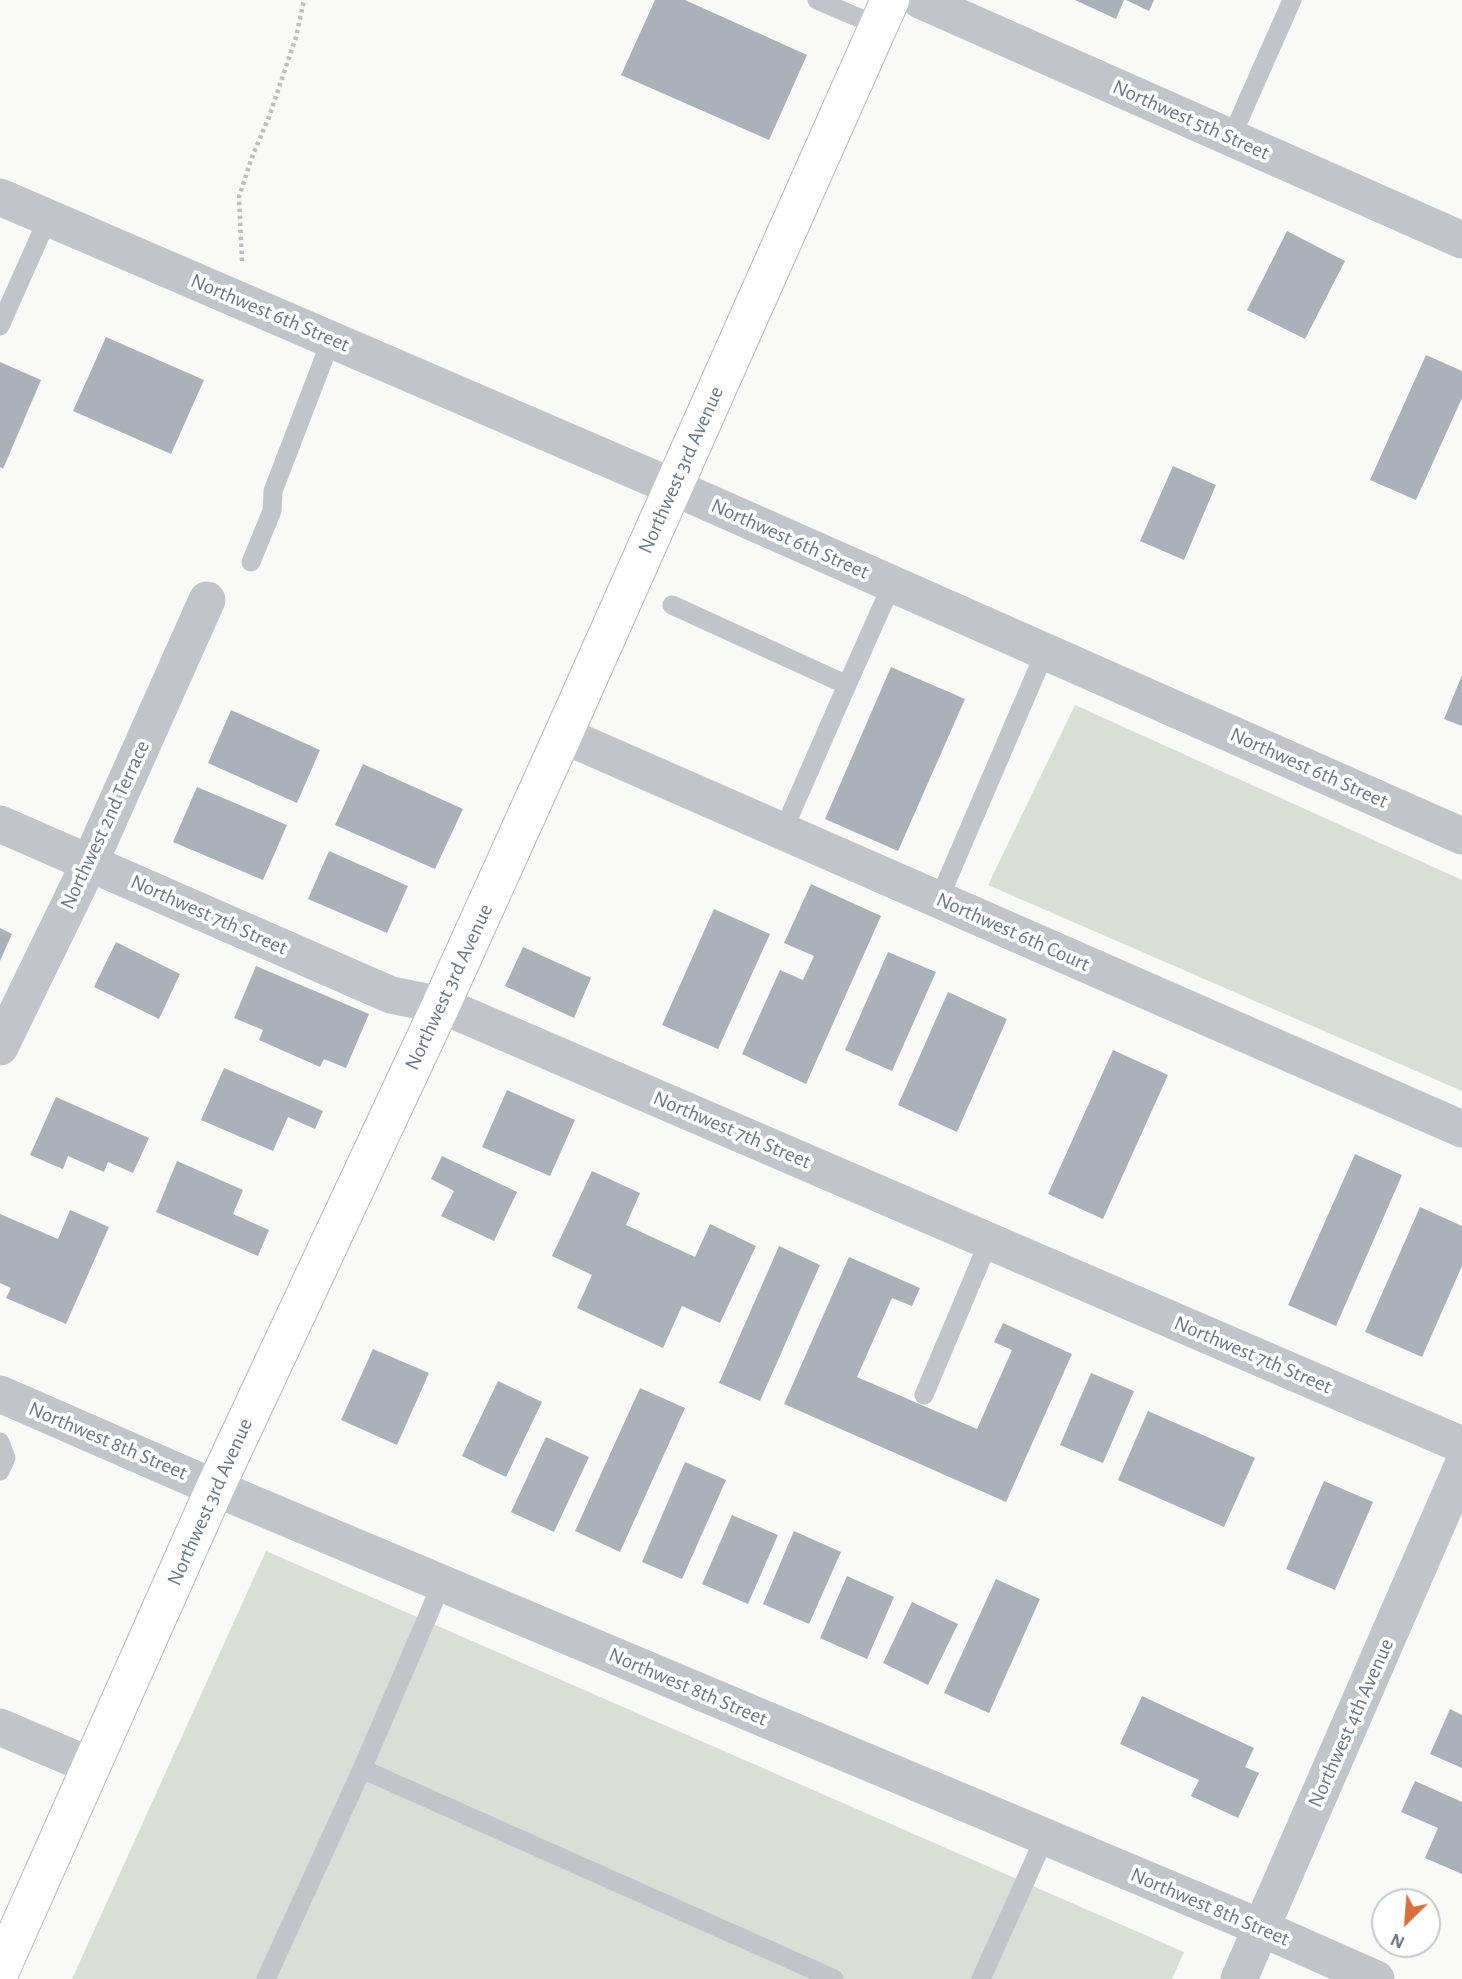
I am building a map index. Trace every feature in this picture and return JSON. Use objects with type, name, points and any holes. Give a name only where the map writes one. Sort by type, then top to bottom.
[{"type":"street","name":"Northwest 5th Street","points":[[920,0],[965,9],[1231,138],[1462,240]]},
{"type":"street","name":"Northwest 3rd Avenue","points":[[0,1971],[215,1488],[441,1005],[563,735],[884,13]]},
{"type":"street","name":"Northwest 6th Street","points":[[0,197],[673,487],[1462,836]]},
{"type":"street","name":"Northwest 2nd Terrace","points":[[0,1047],[90,862],[206,600]]},
{"type":"street","name":"Northwest 6th Court","points":[[563,735],[1462,1129]]},
{"type":"street","name":"Northwest 7th Street","points":[[0,824],[391,995],[441,1005],[1462,1445]]},
{"type":"street","name":"Northwest 8th Street","points":[[3,1403],[442,1583],[1262,1928],[1376,1979]]},
{"type":"street","name":"Northwest 4th Avenue","points":[[1239,1979],[1462,1467]]},
{"type":"street","points":[[0,1727],[91,1766]]},
{"type":"lane","points":[[817,0],[884,13]]},
{"type":"lane","points":[[1231,138],[1292,0]]},
{"type":"lane","points":[[0,326],[48,218]]},
{"type":"lane","points":[[251,562],[272,511],[273,491],[331,340]]},
{"type":"lane","points":[[783,831],[892,584]]},
{"type":"lane","points":[[672,605],[847,685]]},
{"type":"lane","points":[[939,900],[1045,652]]},
{"type":"lane","points":[[924,1395],[989,1241]]},
{"type":"lane","points":[[0,1442],[5,1458],[0,1471]]},
{"type":"lane","points":[[267,1979],[442,1583]]},
{"type":"lane","points":[[362,1769],[834,1979]]},
{"type":"lane","points":[[981,1979],[1045,1837]]},
{"type":"path","points":[[247,303],[240,251],[239,197],[296,37],[304,0]]},
{"type":"shaded area","points":[[1075,705],[1462,880],[1462,1091],[988,885]]},
{"type":"shaded area","points":[[266,1551],[1184,1952],[1172,1979],[72,1979]]},
{"type":"building","points":[[655,0],[685,0],[807,55],[769,140],[621,75]]},
{"type":"building","points":[[1075,0],[1124,0],[1116,19]]},
{"type":"building","points":[[1126,0],[1154,0],[1149,11]]},
{"type":"building","points":[[1287,231],[1345,261],[1305,339],[1247,310]]},
{"type":"building","points":[[106,337],[204,380],[171,454],[73,411]]},
{"type":"building","points":[[1426,355],[1462,371],[1462,398],[1416,500],[1370,480]]},
{"type":"building","points":[[0,362],[41,380],[3,469],[0,467]]},
{"type":"building","points":[[1173,466],[1216,485],[1184,560],[1140,541]]},
{"type":"building","points":[[891,667],[965,699],[898,851],[825,819]]},
{"type":"building","points":[[1462,675],[1462,726],[1444,719]]},
{"type":"building","points":[[231,710],[320,750],[297,803],[208,763]]},
{"type":"building","points":[[363,764],[463,809],[435,869],[335,825]]},
{"type":"building","points":[[197,787],[287,825],[263,880],[173,842]]},
{"type":"building","points":[[329,851],[408,886],[387,933],[308,899]]},
{"type":"building","points":[[811,884],[881,916],[806,1084],[742,1054],[780,970],[803,980],[814,956],[784,943]]},
{"type":"building","points":[[714,909],[770,934],[718,1049],[662,1025]]},
{"type":"building","points":[[0,928],[12,934],[0,961]]},
{"type":"building","points":[[116,942],[180,974],[159,1019],[94,987]]},
{"type":"building","points":[[523,947],[591,978],[574,1018],[505,986]]},
{"type":"building","points":[[888,952],[936,972],[892,1071],[845,1050]]},
{"type":"building","points":[[256,966],[369,1014],[346,1068],[324,1059],[320,1067],[259,1040],[263,1030],[234,1018]]},
{"type":"building","points":[[948,992],[1007,1019],[957,1132],[898,1105]]},
{"type":"building","points":[[1113,1050],[1168,1075],[1103,1219],[1048,1194]]},
{"type":"building","points":[[224,1068],[323,1111],[315,1129],[288,1117],[273,1151],[201,1120]]},
{"type":"building","points":[[507,1090],[575,1120],[550,1176],[482,1147]]},
{"type":"building","points":[[56,1097],[149,1138],[133,1173],[108,1162],[104,1172],[68,1156],[63,1169],[30,1155]]},
{"type":"building","points":[[1355,1154],[1402,1175],[1336,1326],[1288,1305]]},
{"type":"building","points":[[442,1156],[517,1192],[494,1241],[441,1216],[454,1191],[431,1179]]},
{"type":"building","points":[[177,1161],[243,1190],[233,1214],[269,1230],[258,1256],[156,1212]]},
{"type":"building","points":[[592,1171],[640,1193],[626,1225],[695,1257],[710,1224],[756,1246],[720,1323],[682,1306],[663,1348],[577,1308],[592,1275],[552,1256]]},
{"type":"building","points":[[1420,1207],[1462,1226],[1462,1266],[1422,1357],[1365,1332]]},
{"type":"building","points":[[70,1210],[109,1227],[66,1324],[6,1298],[11,1288],[0,1283],[0,1214],[58,1239]]},
{"type":"building","points":[[779,1246],[820,1265],[760,1401],[719,1383]]},
{"type":"building","points":[[849,1257],[920,1288],[912,1306],[892,1298],[857,1377],[977,1429],[1012,1350],[994,1342],[1003,1323],[1072,1354],[1006,1502],[784,1404]]},
{"type":"building","points":[[373,1349],[429,1373],[397,1445],[341,1420]]},
{"type":"building","points":[[1091,1373],[1134,1391],[1103,1463],[1060,1445]]},
{"type":"building","points":[[498,1381],[542,1402],[506,1477],[462,1456]]},
{"type":"building","points":[[640,1388],[685,1408],[620,1552],[575,1531]]},
{"type":"building","points":[[1148,1411],[1255,1458],[1224,1527],[1118,1480]]},
{"type":"building","points":[[546,1437],[589,1457],[554,1532],[511,1512]]},
{"type":"building","points":[[685,1462],[726,1480],[682,1579],[642,1562]]},
{"type":"building","points":[[1324,1481],[1373,1502],[1335,1590],[1286,1569]]},
{"type":"building","points":[[732,1515],[778,1535],[748,1604],[702,1584]]},
{"type":"building","points":[[794,1531],[841,1552],[809,1624],[763,1604]]},
{"type":"building","points":[[847,1576],[894,1597],[867,1659],[820,1638]]},
{"type":"building","points":[[996,1579],[1040,1599],[989,1713],[944,1693]]},
{"type":"building","points":[[912,1602],[958,1624],[928,1685],[883,1663]]},
{"type":"building","points":[[1142,1696],[1254,1748],[1245,1767],[1259,1773],[1238,1818],[1191,1796],[1199,1780],[1120,1744]]},
{"type":"building","points":[[1450,1709],[1462,1715],[1462,1768],[1430,1754]]},
{"type":"building","points":[[1415,1781],[1462,1802],[1462,1874],[1425,1858],[1438,1828],[1401,1812]]}]
